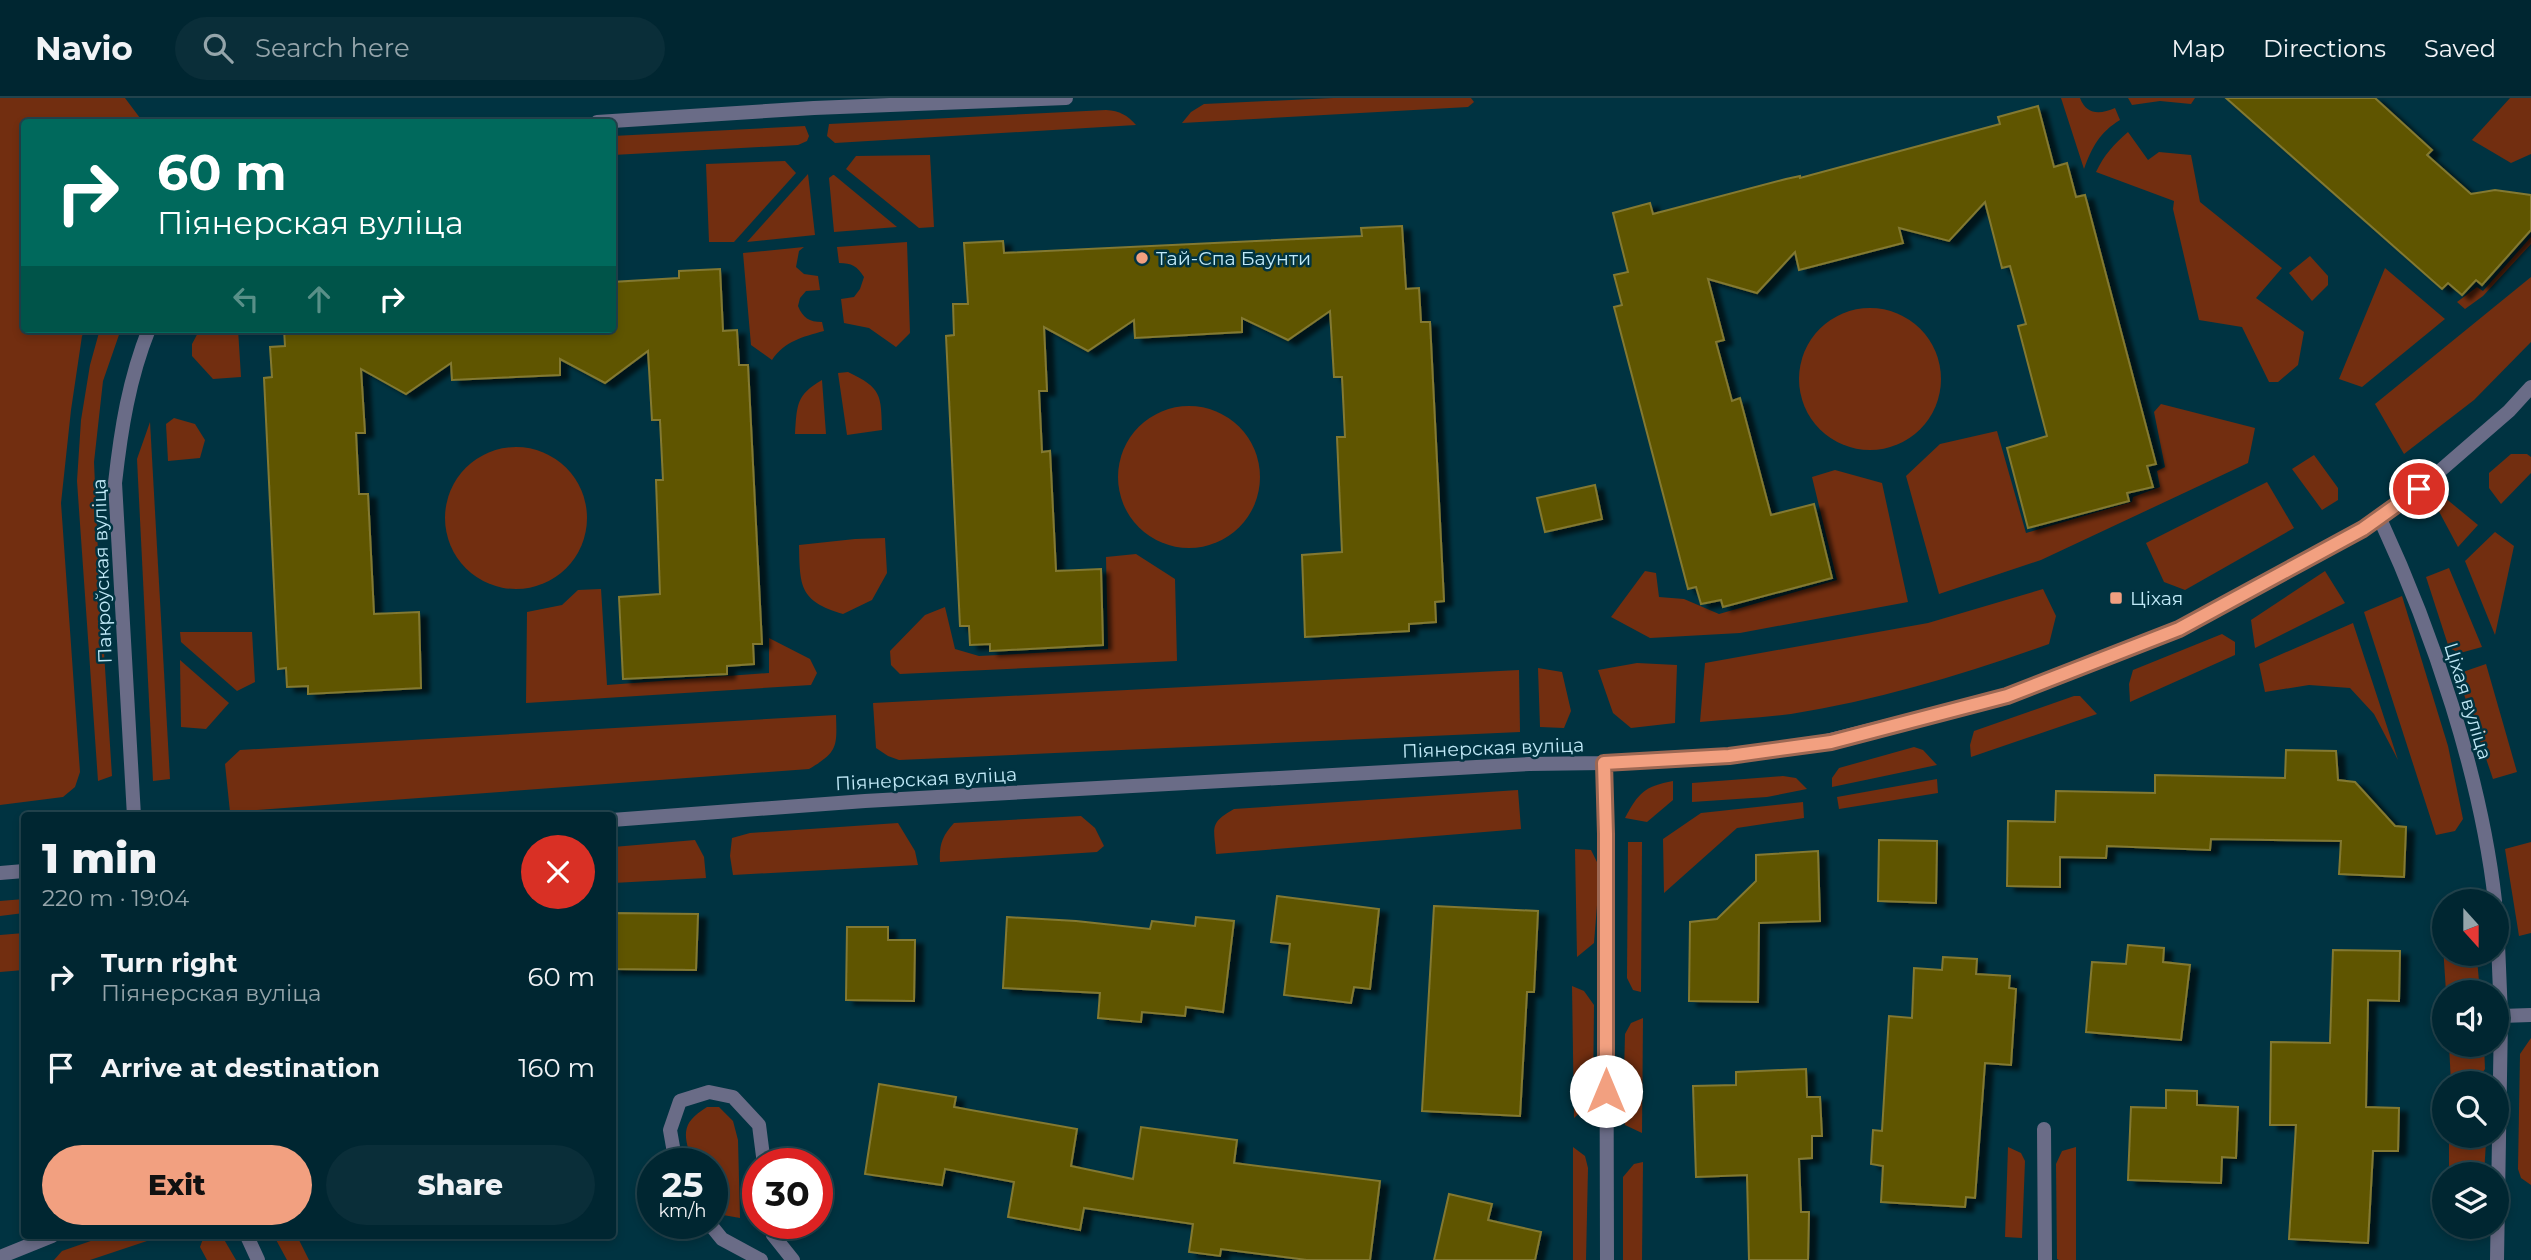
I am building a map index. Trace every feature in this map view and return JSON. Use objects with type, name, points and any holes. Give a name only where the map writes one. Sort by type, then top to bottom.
[{"type":"street","points":[[616,121],[814,108],[1066,98]]},
{"type":"street","name":"Пакроўская вуліца","points":[[134,812],[115,483],[123,417],[135,365],[147,333]]},
{"type":"street","name":"Піянерская вуліца","points":[[616,820],[879,801],[1529,764],[1729,756],[1831,742],[2007,696],[2179,629],[2379,519],[2419,489],[2509,411],[2531,387]]},
{"type":"street","name":"Ціхая вуліца","points":[[2379,519],[2408,580],[2447,694],[2475,790],[2494,889]]},
{"type":"street","points":[[1604,763],[1607,1260]]},
{"type":"street","points":[[0,873],[21,871]]},
{"type":"street","points":[[2509,1016],[2531,1015]]},
{"type":"street","points":[[2497,1260],[2500,1057]]},
{"type":"street","points":[[673,1148],[670,1130],[680,1101],[709,1092],[733,1097],[759,1125],[762,1148]]},
{"type":"street","points":[[2044,1129],[2045,1260]]},
{"type":"street","points":[[0,1257],[45,1239]]},
{"type":"street","points":[[248,1239],[258,1260]]},
{"type":"street","points":[[722,1239],[761,1260]]},
{"type":"street","points":[[776,1239],[793,1260]]},
{"type":"shaded area","points":[[0,98],[125,98],[142,119],[21,119],[21,333],[84,333],[71,410],[61,503],[80,772],[75,787],[63,797],[0,805]]},
{"type":"shaded area","points":[[1333,98],[1471,98],[1474,102],[1468,107],[1182,123],[1191,112],[1204,104]]},
{"type":"shaded area","points":[[2061,98],[2080,98],[2086,108],[2095,112],[2115,108],[2120,120],[2098,141],[2084,169]]},
{"type":"shaded area","points":[[2128,98],[2195,98],[2191,104],[2160,101],[2132,105]]},
{"type":"shaded area","points":[[2510,98],[2531,98],[2531,154],[2511,163],[2472,140]]},
{"type":"shaded area","points":[[1106,110],[1123,114],[1136,125],[835,143],[827,136],[829,124]]},
{"type":"shaded area","points":[[805,126],[809,136],[807,141],[798,145],[616,155],[616,136]]},
{"type":"shaded area","points":[[2128,132],[2148,160],[2159,152],[2191,155],[2200,202],[2282,268],[2256,298],[2304,332],[2298,365],[2278,382],[2269,382],[2242,327],[2199,320],[2173,209],[2174,201],[2096,172],[2110,150]]},
{"type":"shaded area","points":[[930,155],[934,227],[919,228],[846,169],[856,156]]},
{"type":"shaded area","points":[[785,161],[796,173],[734,242],[709,242],[706,164]]},
{"type":"shaded area","points":[[808,174],[815,235],[747,242]]},
{"type":"shaded area","points":[[834,175],[897,227],[834,232],[829,178]]},
{"type":"shaded area","points":[[2531,237],[2531,244],[2483,296],[2465,309],[2457,302],[2477,287],[2483,291]]},
{"type":"shaded area","points":[[907,242],[910,333],[896,347],[869,328],[844,323],[841,299],[854,297],[864,277],[854,266],[839,263],[837,247]]},
{"type":"shaded area","points":[[804,247],[799,251],[796,267],[804,274],[818,276],[820,290],[806,291],[798,306],[807,318],[822,322],[824,331],[788,344],[772,360],[751,345],[743,253]]},
{"type":"shaded area","points":[[2310,256],[2328,276],[2328,285],[2312,301],[2289,273]]},
{"type":"shaded area","points":[[2385,268],[2445,319],[2362,387],[2339,379]]},
{"type":"shaded area","points":[[2531,277],[2531,342],[2474,400],[2404,454],[2375,404]]},
{"type":"shaded area","points":[[1870,308],[1897,314],[1920,329],[1935,352],[1941,379],[1935,406],[1920,429],[1897,444],[1870,450],[1843,444],[1820,429],[1805,406],[1799,379],[1805,352],[1820,329],[1843,314]]},
{"type":"shaded area","points":[[99,333],[120,333],[103,381],[94,462],[112,776],[98,781],[77,481],[81,420],[90,365]]},
{"type":"shaded area","points":[[198,333],[238,333],[241,377],[213,379],[192,356],[192,344]]},
{"type":"shaded area","points":[[848,372],[868,383],[877,394],[880,400],[882,430],[847,435],[838,373]]},
{"type":"shaded area","points":[[822,380],[826,434],[795,434],[796,415],[803,396]]},
{"type":"shaded area","points":[[2161,404],[2255,428],[2248,463],[2041,560],[1939,594],[1906,476],[1940,444],[1997,431],[2026,533],[2132,502],[2133,497],[2160,487],[2157,471],[2165,467],[2154,412]]},
{"type":"shaded area","points":[[1189,406],[1216,412],[1239,427],[1254,450],[1260,477],[1254,504],[1239,527],[1216,542],[1189,548],[1162,542],[1139,527],[1124,504],[1118,477],[1124,450],[1139,427],[1162,412]]},
{"type":"shaded area","points":[[174,418],[195,424],[205,440],[200,458],[168,461],[166,424]]},
{"type":"shaded area","points":[[150,422],[170,779],[153,781],[137,459]]},
{"type":"shaded area","points":[[516,447],[543,453],[566,468],[581,491],[587,518],[581,545],[566,568],[543,583],[516,589],[489,583],[466,568],[451,545],[445,518],[451,491],[466,468],[489,453]]},
{"type":"shaded area","points":[[2511,454],[2527,454],[2531,457],[2531,473],[2501,504],[2489,488],[2489,473]]},
{"type":"shaded area","points":[[2314,455],[2338,488],[2338,500],[2322,510],[2292,469]]},
{"type":"shaded area","points":[[1835,470],[1882,483],[1908,602],[1740,633],[1650,638],[1611,617],[1645,571],[1656,573],[1659,597],[1684,599],[1719,614],[1837,580],[1812,477]]},
{"type":"shaded area","points":[[2267,482],[2294,528],[2185,590],[2164,582],[2146,543]]},
{"type":"shaded area","points":[[2444,497],[2478,525],[2458,547],[2435,504]]},
{"type":"shaded area","points":[[2495,532],[2514,546],[2495,635],[2465,561]]},
{"type":"shaded area","points":[[885,538],[887,573],[872,600],[843,614],[818,604],[810,597],[802,581],[799,545]]},
{"type":"shaded area","points":[[1136,554],[1175,579],[1177,661],[900,674],[891,665],[890,651],[925,615],[945,607],[955,649],[979,656],[1108,649],[1106,557]]},
{"type":"shaded area","points":[[2449,568],[2482,647],[2460,653],[2449,648],[2426,577]]},
{"type":"shaded area","points":[[2325,571],[2345,603],[2255,648],[2251,620]]},
{"type":"shaded area","points":[[601,589],[607,685],[769,673],[769,638],[810,659],[817,673],[811,685],[526,703],[527,612],[562,605],[578,590]]},
{"type":"shaded area","points":[[2043,589],[2056,616],[2049,644],[1954,676],[1889,694],[1791,714],[1700,722],[1705,663],[1928,623]]},
{"type":"shaded area","points":[[2402,596],[2448,746],[2463,819],[2455,831],[2436,835],[2364,612]]},
{"type":"shaded area","points":[[2353,623],[2398,760],[2374,714],[2350,688],[2309,685],[2265,692],[2259,664]]},
{"type":"shaded area","points":[[180,632],[252,632],[255,682],[237,691],[181,642]]},
{"type":"shaded area","points":[[2222,634],[2235,642],[2235,655],[2130,702],[2129,684],[2133,670]]},
{"type":"shaded area","points":[[180,660],[229,703],[206,729],[181,727]]},
{"type":"shaded area","points":[[1637,663],[1677,665],[1675,723],[1631,728],[1613,713],[1598,670]]},
{"type":"shaded area","points":[[2486,664],[2517,772],[2493,779],[2457,674]]},
{"type":"shaded area","points":[[1538,668],[1562,672],[1571,711],[1564,728],[1540,727]]},
{"type":"shaded area","points":[[1519,670],[1520,732],[899,760],[876,748],[873,703]]},
{"type":"shaded area","points":[[2080,696],[2097,714],[1971,757],[1970,745],[1974,731]]},
{"type":"shaded area","points":[[836,715],[834,748],[826,758],[809,769],[230,812],[225,764],[240,750]]},
{"type":"shaded area","points":[[1914,747],[1923,750],[1937,765],[1832,787],[1832,778],[1839,768]]},
{"type":"shaded area","points":[[1783,776],[1796,778],[1807,789],[1767,797],[1692,802],[1692,783]]},
{"type":"shaded area","points":[[1937,779],[1938,793],[1839,809],[1837,797]]},
{"type":"shaded area","points":[[1673,781],[1673,800],[1647,822],[1625,818],[1643,792]]},
{"type":"shaded area","points":[[1518,790],[1521,829],[1216,854],[1214,838],[1217,822],[1234,809]]},
{"type":"shaded area","points":[[1803,802],[1804,818],[1737,828],[1664,893],[1663,839],[1701,813]]},
{"type":"shaded area","points":[[1081,816],[1095,828],[1104,846],[1097,852],[940,862],[942,841],[954,823]]},
{"type":"shaded area","points":[[898,823],[915,851],[918,865],[733,875],[730,856],[732,838],[750,833]]},
{"type":"shaded area","points":[[695,840],[704,857],[706,878],[616,883],[616,847]]},
{"type":"shaded area","points":[[1628,842],[1642,842],[1641,992],[1633,990],[1627,978]]},
{"type":"shaded area","points":[[2531,842],[2531,933],[2519,936],[2505,849]]},
{"type":"shaded area","points":[[1575,849],[1591,850],[1600,868],[1594,943],[1577,957]]},
{"type":"shaded area","points":[[21,899],[21,913],[0,916],[0,901]]},
{"type":"shaded area","points":[[21,933],[21,970],[0,972],[0,935]]},
{"type":"shaded area","points":[[2444,966],[2478,966],[2479,980],[2445,980]]},
{"type":"shaded area","points":[[1572,986],[1584,991],[1594,1005],[1593,1095],[1586,1107],[1574,1118]]},
{"type":"shaded area","points":[[1643,1018],[1642,1133],[1625,1125],[1623,1114],[1625,1034],[1631,1023]]},
{"type":"shaded area","points":[[2531,1038],[2531,1185],[2521,1178],[2518,1169],[2520,1054]]},
{"type":"shaded area","points":[[2450,1057],[2484,1057],[2484,1071],[2450,1071]]},
{"type":"shaded area","points":[[707,1107],[719,1107],[733,1121],[738,1140],[740,1218],[728,1216],[728,1148],[688,1148],[686,1131],[698,1113]]},
{"type":"shaded area","points":[[1573,1147],[1585,1156],[1588,1168],[1586,1260],[1573,1260]]},
{"type":"shaded area","points":[[2008,1147],[2021,1153],[2025,1161],[2022,1238],[2005,1237]]},
{"type":"shaded area","points":[[2076,1147],[2076,1260],[2059,1260],[2056,1164],[2062,1151]]},
{"type":"shaded area","points":[[2449,1148],[2486,1148],[2485,1162],[2449,1162]]},
{"type":"shaded area","points":[[1643,1162],[1642,1260],[1623,1260],[1623,1177],[1634,1164]]},
{"type":"shaded area","points":[[96,1239],[153,1239],[90,1260],[54,1260],[62,1251]]},
{"type":"shaded area","points":[[203,1239],[224,1239],[236,1260],[207,1260],[200,1247]]},
{"type":"shaded area","points":[[276,1239],[298,1239],[309,1260],[287,1260]]},
{"type":"building","points":[[2226,98],[2375,98],[2432,150],[2427,155],[2471,194],[2495,190],[2531,195],[2531,230],[2482,285],[2476,280],[2462,295],[2448,283],[2442,289]]},
{"type":"building","points":[[2038,106],[2054,167],[2067,163],[2076,197],[2085,195],[2156,464],[2147,466],[2153,487],[2127,493],[2129,501],[2028,528],[2007,448],[2047,436],[2018,326],[2026,324],[2010,266],[2002,268],[1985,202],[1949,241],[1899,228],[1903,243],[1799,270],[1795,252],[1757,293],[1708,279],[1724,340],[1716,342],[1732,401],[1740,398],[1771,515],[1814,504],[1832,578],[1723,607],[1721,600],[1701,604],[1696,587],[1688,589],[1614,307],[1622,305],[1614,275],[1628,272],[1613,213],[1650,203],[1653,214],[1786,179],[1800,178],[2000,124],[1998,117]]},
{"type":"building","points":[[1402,226],[1406,289],[1419,288],[1421,322],[1430,322],[1444,601],[1435,602],[1436,622],[1409,624],[1409,631],[1305,637],[1302,555],[1342,552],[1337,437],[1345,437],[1342,377],[1334,377],[1330,311],[1288,340],[1242,318],[1242,332],[1135,338],[1134,320],[1088,351],[1044,327],[1047,391],[1039,391],[1042,452],[1050,451],[1056,571],[1101,569],[1103,645],[990,651],[990,644],[970,645],[969,626],[960,626],[946,336],[954,335],[953,304],[968,304],[964,243],[1003,241],[1004,253],[1362,236],[1361,228]]},
{"type":"building","points":[[720,269],[723,331],[737,330],[739,365],[748,365],[762,644],[753,644],[754,664],[727,666],[727,674],[623,679],[619,597],[660,594],[656,480],[663,480],[660,420],[652,420],[648,351],[605,383],[560,359],[560,375],[452,380],[451,363],[406,394],[361,369],[365,433],[356,433],[359,494],[368,494],[374,614],[419,612],[421,688],[308,694],[308,686],[287,687],[286,668],[278,669],[264,378],[272,377],[270,347],[285,346],[284,333],[616,333],[616,282],[679,278],[679,271]]},
{"type":"building","points":[[1595,485],[1602,519],[1545,532],[1537,498]]},
{"type":"building","points":[[2286,750],[2336,751],[2338,780],[2355,782],[2395,826],[2406,827],[2404,877],[2339,874],[2341,841],[2211,839],[2210,850],[2107,846],[2106,858],[2060,857],[2060,887],[2007,886],[2008,821],[2055,822],[2056,791],[2155,793],[2155,775],[2285,778]]},
{"type":"building","points":[[1879,840],[1937,841],[1936,903],[1878,901]]},
{"type":"building","points":[[1818,851],[1820,921],[1759,923],[1758,1002],[1689,1001],[1690,922],[1717,919],[1756,881],[1756,855]]},
{"type":"building","points":[[1277,896],[1379,909],[1370,989],[1354,987],[1351,1003],[1284,995],[1290,944],[1271,942]]},
{"type":"building","points":[[1434,906],[1538,911],[1534,992],[1527,992],[1520,1116],[1422,1111]]},
{"type":"building","points":[[616,913],[698,914],[696,970],[616,969]]},
{"type":"building","points":[[1007,917],[1150,929],[1152,921],[1195,926],[1196,917],[1234,921],[1223,1012],[1186,1007],[1185,1016],[1142,1012],[1141,1022],[1098,1018],[1100,993],[1003,988]]},
{"type":"building","points":[[847,927],[888,927],[888,940],[915,940],[914,1001],[846,1000]]},
{"type":"building","points":[[2128,945],[2164,948],[2163,962],[2190,965],[2181,1040],[2086,1032],[2092,962],[2126,964]]},
{"type":"building","points":[[2333,950],[2400,951],[2399,1001],[2368,1000],[2366,1107],[2399,1108],[2398,1151],[2373,1151],[2368,1243],[2289,1239],[2296,1125],[2270,1125],[2271,1042],[2330,1043]]},
{"type":"building","points":[[1943,957],[1977,959],[1976,974],[2010,976],[2009,988],[2016,989],[2011,1065],[1985,1063],[1975,1198],[1966,1197],[1965,1207],[1881,1202],[1883,1166],[1871,1164],[1873,1130],[1882,1131],[1889,1016],[1912,1018],[1914,968],[1942,970]]},
{"type":"building","points":[[1806,1069],[1807,1097],[1820,1097],[1822,1136],[1812,1136],[1812,1158],[1799,1159],[1801,1212],[1809,1212],[1808,1260],[1749,1260],[1747,1175],[1696,1177],[1693,1086],[1736,1085],[1736,1072]]},
{"type":"building","points":[[879,1084],[956,1097],[954,1107],[1077,1129],[1071,1166],[1133,1179],[1141,1127],[1237,1140],[1234,1163],[1380,1181],[1370,1260],[1307,1260],[1221,1249],[1220,1256],[1189,1252],[1193,1224],[1084,1208],[1080,1230],[1008,1217],[1014,1182],[945,1169],[942,1185],[865,1174]]},
{"type":"building","points":[[2166,1090],[2197,1091],[2197,1105],[2238,1107],[2236,1158],[2222,1157],[2221,1183],[2128,1180],[2131,1107],[2166,1108]]},
{"type":"building","points":[[1449,1194],[1492,1204],[1488,1220],[1541,1232],[1535,1260],[1434,1260]]},
{"type":"place","name":"Тай-Спа Баунти","points":[[1142,258]]},
{"type":"place","name":"Ціхая","points":[[2116,598]]},
{"type":"route","points":[[1606,1091],[1604,763],[1729,756],[1831,742],[2007,696],[2179,629],[2363,529],[2419,489]]}]
